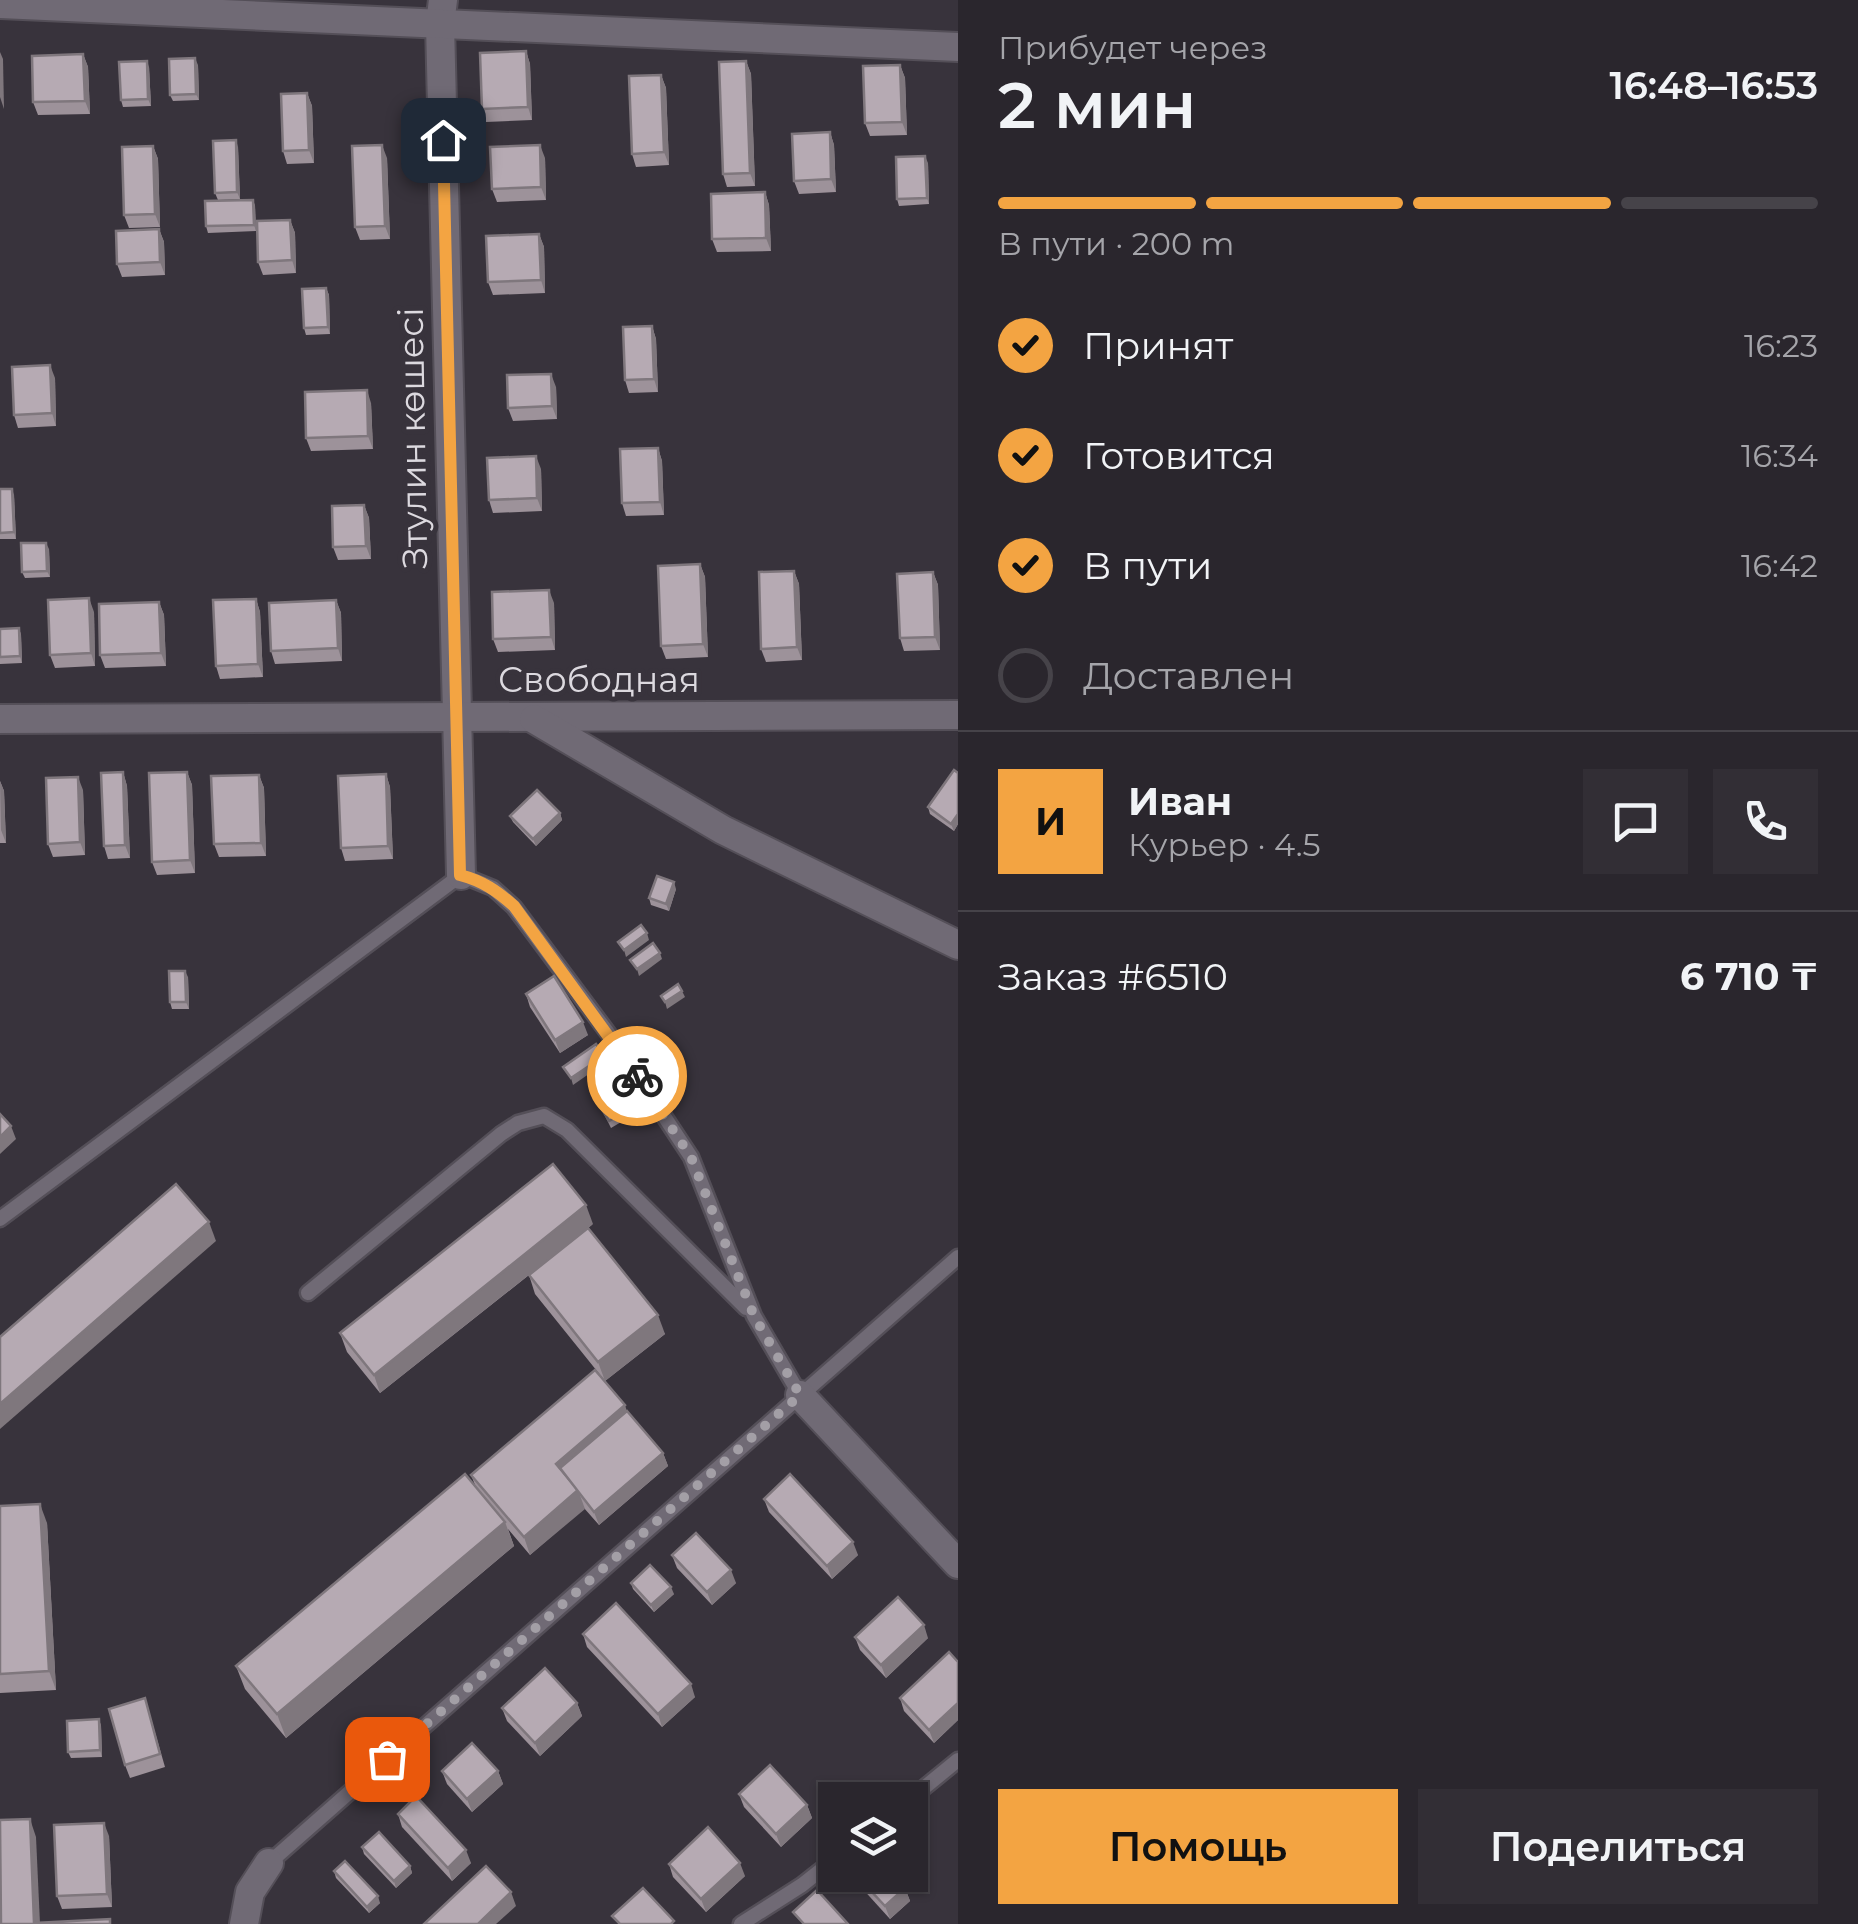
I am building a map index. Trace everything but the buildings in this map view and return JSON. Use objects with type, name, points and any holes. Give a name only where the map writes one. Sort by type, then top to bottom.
[{"type":"street","points":[[0,4],[442,12],[958,47]]},
{"type":"street","name":"Зтулин көшесі","points":[[442,12],[460,875]]},
{"type":"street","name":"Свободная","points":[[0,719],[958,715]]},
{"type":"street","points":[[533,719],[723,830],[958,945]]},
{"type":"street","points":[[800,1395],[958,1564]]},
{"type":"street","points":[[244,1924],[250,1892],[269,1863]]},
{"type":"lane","points":[[0,1219],[460,875],[478,879],[514,906],[617,1046],[691,1157],[754,1316],[800,1395]]},
{"type":"lane","points":[[308,1293],[501,1134],[518,1123],[544,1116],[567,1130],[754,1316]]},
{"type":"lane","points":[[269,1863],[958,1256]]},
{"type":"lane","points":[[928,1784],[958,1760]]},
{"type":"lane","points":[[741,1924],[818,1872]]},
{"type":"way so far","points":[[387,1759],[800,1395],[754,1316],[726,1254],[691,1157],[637,1076]]},
{"type":"route","points":[[443,140],[460,875],[478,879],[514,906],[637,1076]]}]
